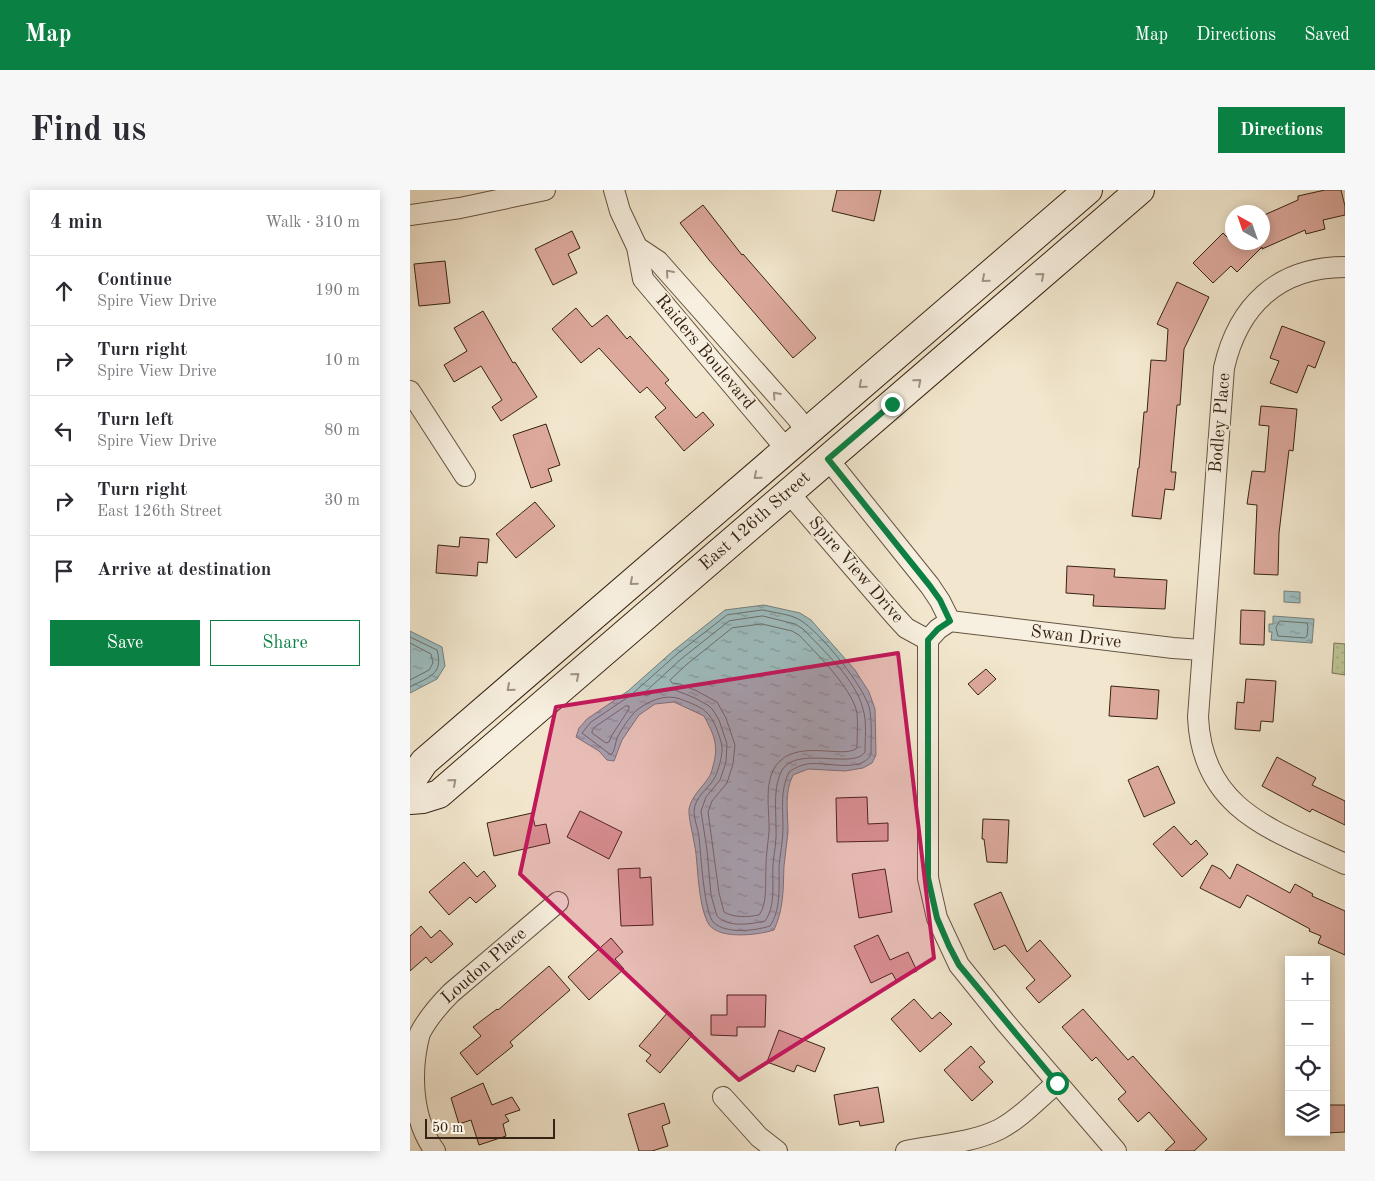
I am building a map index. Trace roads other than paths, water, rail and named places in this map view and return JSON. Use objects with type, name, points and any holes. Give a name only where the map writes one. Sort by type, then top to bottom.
[{"type":"main road","name":"East 126th Street","points":[[410,787],[414,776],[424,762],[1088,190]]},
{"type":"main road","name":"East 126th Street","points":[[410,800],[423,799],[439,794],[1140,190]]},
{"type":"street","points":[[410,215],[460,208],[545,190]]},
{"type":"street","name":"Raiders Boulevard","points":[[614,190],[620,211],[637,247],[643,279],[797,442]]},
{"type":"street","name":"Raiders Boulevard","points":[[637,247],[658,261],[797,418],[797,442]]},
{"type":"street","name":"Bodley Place","points":[[1345,267],[1311,270],[1278,284],[1248,311],[1240,322],[1229,348],[1224,368],[1198,717],[1199,736],[1208,768],[1216,783],[1237,807],[1275,832],[1345,864]]},
{"type":"street","points":[[410,391],[465,476]]},
{"type":"street","points":[[828,459],[930,586],[940,600],[950,621],[938,629],[928,640],[928,878],[933,904],[941,929],[959,965],[1116,1151]]},
{"type":"street","name":"Spire View Drive","points":[[789,493],[906,628],[928,640]]},
{"type":"street","name":"Swan Drive","points":[[950,621],[1202,650]]},
{"type":"street","name":"Loudon Place","points":[[435,1151],[422,1129],[412,1095],[411,1072],[419,1034],[451,993],[558,902]]},
{"type":"street","points":[[906,1151],[967,1139],[1000,1128],[1012,1121],[1057,1083]]},
{"type":"street","points":[[723,1097],[755,1133],[777,1151]]},
{"type":"water","points":[[1284,591],[1300,592],[1300,603],[1284,602]]},
{"type":"water","points":[[764,605],[800,613],[811,620],[855,670],[869,692],[875,709],[876,755],[872,763],[863,768],[845,771],[808,769],[793,775],[787,796],[788,832],[782,899],[780,914],[774,930],[748,935],[727,934],[719,932],[712,927],[704,914],[689,813],[692,800],[710,775],[715,759],[714,740],[704,716],[674,702],[655,704],[639,715],[622,740],[614,761],[607,760],[599,751],[576,737],[579,728],[587,719],[628,691],[673,651],[725,610]]},
{"type":"water","points":[[1273,616],[1314,619],[1312,643],[1271,640],[1272,632],[1269,632],[1269,624],[1273,624]]},
{"type":"water","points":[[410,631],[442,647],[445,666],[437,679],[410,693]]}]
